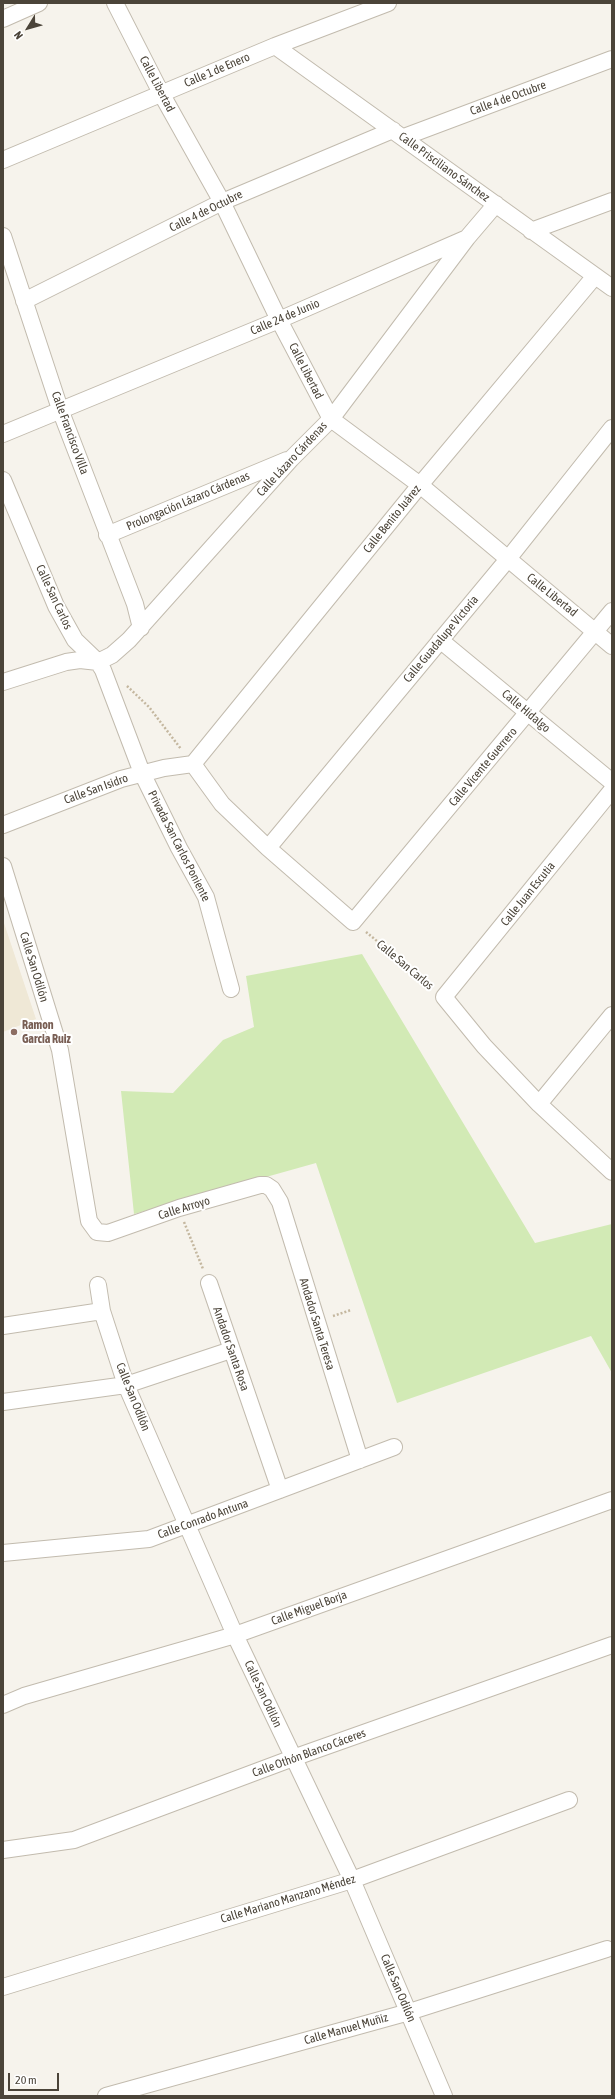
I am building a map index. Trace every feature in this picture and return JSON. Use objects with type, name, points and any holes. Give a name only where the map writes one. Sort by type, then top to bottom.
[{"type":"street","points":[[3,19],[39,3]]},
{"type":"street","name":"Calle Libertad","points":[[115,3],[161,93],[222,202],[279,320],[331,419],[420,485],[596,631],[612,646]]},
{"type":"street","name":"Calle 1 de Enero","points":[[3,160],[275,46],[388,3]]},
{"type":"street","name":"Calle Prisciliano Sánchez","points":[[275,46],[496,204],[530,231],[612,288]]},
{"type":"street","name":"Calle 4 de Octubre","points":[[24,301],[222,202],[398,134],[612,59]]},
{"type":"street","points":[[530,231],[612,201]]},
{"type":"street","name":"Calle 24 de Junio","points":[[3,434],[61,412],[279,320],[466,238],[496,204]]},
{"type":"street","name":"Calle Francisco Villa","points":[[3,236],[61,412],[135,604],[140,628]]},
{"type":"street","name":"Calle Lázaro Cárdenas","points":[[98,662],[112,655],[140,628],[291,459],[331,419],[466,238]]},
{"type":"street","name":"Calle Benito Juárez","points":[[188,764],[595,276]]},
{"type":"street","name":"Calle Guadalupe Victoria","points":[[268,848],[508,559],[612,428]]},
{"type":"street","name":"Prolongación Lázaro Cárdenas","points":[[108,535],[291,459]]},
{"type":"street","name":"Calle San Carlos","points":[[3,480],[67,628],[75,640],[98,662],[103,670],[142,773]]},
{"type":"street","name":"Calle Vicente Guerrero","points":[[353,922],[612,611]]},
{"type":"street","name":"Calle Hidalgo","points":[[440,640],[612,782]]},
{"type":"street","points":[[3,682],[66,662],[80,660],[98,662]]},
{"type":"street","points":[[188,764],[222,804],[268,848],[353,922]]},
{"type":"street","name":"Calle San Isidro","points":[[3,825],[142,773],[188,764]]},
{"type":"street","name":"Privada San Carlos Poniente","points":[[142,773],[179,848],[206,896],[231,989]]},
{"type":"street","name":"Calle Juan Escutia","points":[[444,997],[612,790]]},
{"type":"street","name":"Calle San Odilón","points":[[3,866],[60,1050],[89,1222],[97,1232]]},
{"type":"street","name":"Calle San Carlos","points":[[444,997],[484,1046],[539,1104],[612,1172]]},
{"type":"street","points":[[539,1104],[612,1015]]},
{"type":"street","name":"Calle Arroyo","points":[[97,1232],[108,1233],[179,1208],[260,1185],[266,1185],[272,1189]]},
{"type":"street","name":"Andador Santa Teresa","points":[[272,1189],[280,1202],[360,1460]]},
{"type":"street","name":"Andador Santa Rosa","points":[[209,1283],[280,1490]]},
{"type":"street","name":"Calle San Odilón","points":[[98,1285],[102,1312],[126,1385],[235,1635],[292,1758],[352,1880],[444,2096]]},
{"type":"street","points":[[3,1326],[102,1312]]},
{"type":"street","points":[[3,1402],[126,1385],[231,1350]]},
{"type":"street","name":"Calle Conrado Antuna","points":[[3,1554],[149,1539],[394,1447]]},
{"type":"street","name":"Calle Miguel Borja","points":[[3,1705],[24,1696],[235,1635],[612,1500]]},
{"type":"street","name":"Calle Othón Blanco Cáceres","points":[[3,1850],[74,1840],[292,1758],[612,1645]]},
{"type":"street","name":"Calle Mariano Manzano Méndez","points":[[3,1988],[352,1880],[569,1800]]},
{"type":"street","name":"Calle Manuel Muñiz","points":[[106,2096],[409,2012],[607,1949]]},
{"type":"path","points":[[125,684],[149,706],[188,764]]},
{"type":"path","name":"Calle San Carlos","points":[[353,922],[444,997]]},
{"type":"path","points":[[179,1208],[209,1283]]},
{"type":"shaded area","points":[[3,920],[36,1019],[3,1032]]},
{"type":"green space","points":[[362,954],[535,1243],[612,1224],[612,1373],[591,1336],[397,1403],[316,1163],[134,1214],[121,1091],[173,1093],[223,1040],[254,1027],[246,976]]},
{"type":"place","name":"Ramon Garcia Ruiz","points":[[14,1032]]}]
